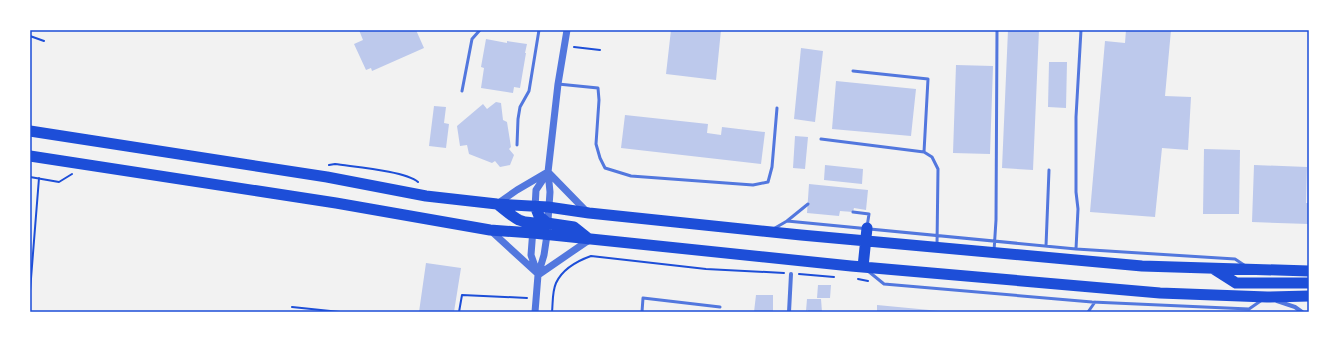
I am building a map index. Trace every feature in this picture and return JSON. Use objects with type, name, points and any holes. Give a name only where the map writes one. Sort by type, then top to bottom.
[{"type":"highway","points":[[30,132],[321,176],[426,196],[498,204],[548,207],[589,213],[770,231],[1142,266],[1194,262],[1214,269],[1236,283],[1309,283]]},
{"type":"highway","points":[[30,156],[336,203],[490,230],[533,228]]},
{"type":"highway","points":[[498,204],[519,220],[546,235],[589,240],[863,267],[1160,293],[1309,296]]},
{"type":"highway","points":[[535,206],[540,216],[547,223],[574,227],[589,240]]},
{"type":"highway","points":[[863,267],[867,228]]},
{"type":"highway","points":[[1214,269],[1309,271]]},
{"type":"street","points":[[535,312],[538,275],[544,255],[550,192],[548,172],[558,84],[567,30]]},
{"type":"street","points":[[498,204],[517,190],[548,172]]},
{"type":"street","points":[[538,275],[531,255],[536,190],[548,172]]},
{"type":"street","points":[[548,172],[589,213]]},
{"type":"street","points":[[490,230],[538,275]]},
{"type":"street","points":[[538,275],[589,240]]},
{"type":"street","points":[[789,312],[790,274]]},
{"type":"street","points":[[1267,296],[1295,307],[1302,312]]},
{"type":"lane","points":[[462,91],[472,39],[480,30]]},
{"type":"lane","points":[[517,145],[520,107],[529,91],[539,30]]},
{"type":"lane","points":[[993,252],[996,220],[997,30]]},
{"type":"lane","points":[[1076,249],[1078,209],[1076,192],[1076,117],[1081,30]]},
{"type":"lane","points":[[853,71],[928,79],[924,152]]},
{"type":"lane","points":[[558,84],[598,88],[600,100],[596,144],[600,158],[605,168],[631,176],[754,185],[768,182],[772,167],[777,108]]},
{"type":"lane","points":[[821,139],[924,152],[932,157],[938,169],[937,247]]},
{"type":"lane","points":[[1046,246],[1049,170]]},
{"type":"lane","points":[[770,231],[787,221],[808,204]]},
{"type":"lane","points":[[853,212],[869,214],[867,228]]},
{"type":"lane","points":[[787,221],[1194,262],[1235,259],[1250,270]]},
{"type":"lane","points":[[863,267],[884,284],[1095,302],[1249,309],[1267,296]]},
{"type":"lane","points":[[642,312],[643,298],[720,307]]},
{"type":"lane","points":[[1088,312],[1095,302]]},
{"type":"lane","points":[[1231,312],[1233,308]]},
{"type":"path","points":[[30,36],[44,41]]},
{"type":"path","points":[[565,46],[600,50]]},
{"type":"path","points":[[30,291],[39,178]]},
{"type":"path","points":[[552,312],[554,289],[560,277],[580,260],[591,256],[706,269],[841,278]]},
{"type":"path","points":[[856,279],[884,284]]},
{"type":"path","points":[[459,312],[462,295],[536,298]]},
{"type":"path","points":[[292,307],[340,312]]},
{"type":"building","points":[[359,30],[416,30],[424,48],[372,71],[371,68],[366,70],[354,44],[363,40]]},
{"type":"building","points":[[671,30],[721,30],[716,80],[666,74]]},
{"type":"building","points":[[1008,30],[1039,30],[1033,170],[1002,168]]},
{"type":"building","points":[[1126,30],[1171,30],[1165,96],[1191,97],[1188,150],[1162,148],[1155,217],[1090,212],[1105,41],[1125,43]]},
{"type":"building","points":[[486,39],[507,43],[507,41],[527,44],[520,88],[514,87],[513,93],[481,88],[484,68],[481,67]]},
{"type":"building","points":[[801,48],[823,51],[815,122],[794,119]]},
{"type":"building","points":[[1049,62],[1067,62],[1066,108],[1048,107]]},
{"type":"building","points":[[956,65],[993,66],[990,154],[953,153]]},
{"type":"building","points":[[836,81],[916,89],[911,136],[832,129]]},
{"type":"building","points":[[496,102],[501,103],[503,120],[507,122],[511,147],[509,149],[514,155],[510,165],[500,167],[495,161],[492,163],[469,154],[467,145],[460,146],[457,126],[483,104],[487,109]]},
{"type":"building","points":[[434,106],[446,107],[444,123],[449,124],[446,148],[429,146]]},
{"type":"building","points":[[625,115],[708,124],[707,133],[721,135],[722,127],[765,132],[761,164],[621,148]]},
{"type":"building","points":[[795,136],[808,137],[805,169],[793,168]]},
{"type":"building","points":[[1204,149],[1240,150],[1239,214],[1203,214]]},
{"type":"building","points":[[825,165],[863,169],[862,184],[824,180]]},
{"type":"building","points":[[1254,165],[1307,167],[1306,203],[1309,203],[1309,224],[1252,222]]},
{"type":"building","points":[[809,184],[868,190],[866,210],[854,208],[853,212],[840,211],[839,216],[807,213]]},
{"type":"building","points":[[426,263],[461,268],[454,312],[419,312]]},
{"type":"building","points":[[818,285],[831,285],[830,298],[817,298]]},
{"type":"building","points":[[756,295],[773,295],[773,312],[754,312]]},
{"type":"building","points":[[807,299],[821,299],[822,312],[806,311]]},
{"type":"building","points":[[877,305],[940,311],[940,312],[877,312]]}]
